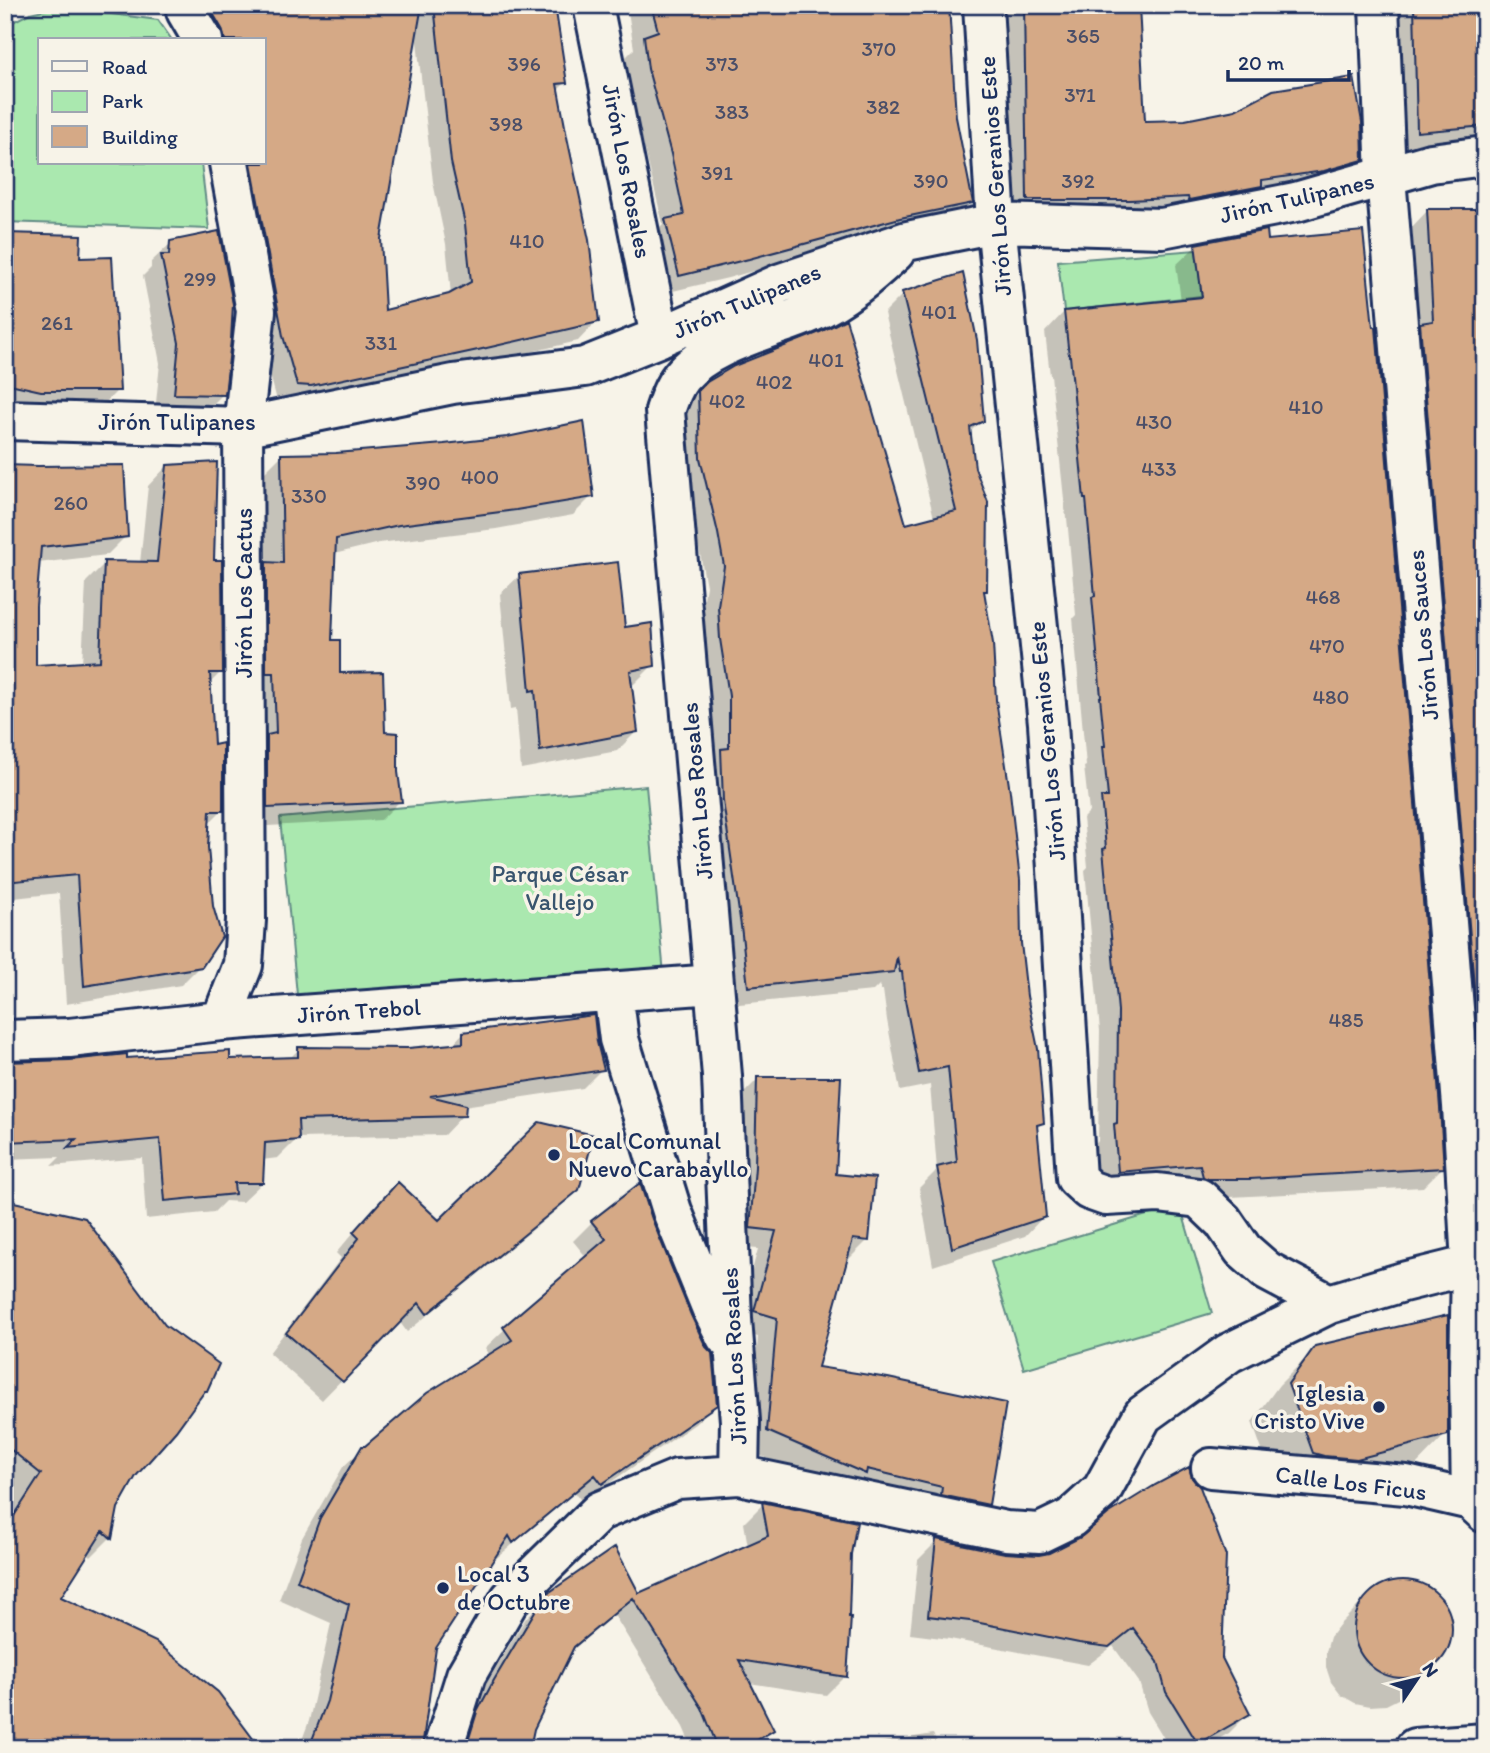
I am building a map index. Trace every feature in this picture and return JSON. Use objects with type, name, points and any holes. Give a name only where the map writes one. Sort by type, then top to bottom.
[{"type":"street","name":"Jirón Los Rosales","points":[[593,5],[660,337]]},
{"type":"street","name":"Jirón Los Geranios Este","points":[[983,5],[996,223],[1048,723],[1076,1178],[1089,1190],[1106,1196],[1158,1193],[1199,1198],[1223,1221],[1242,1250],[1259,1264],[1329,1304]]},
{"type":"street","name":"Jirón Los Sauces","points":[[1379,5],[1386,177],[1461,1092],[1478,1264],[1469,1372],[1478,1489]]},
{"type":"street","name":"Jirón Tulipanes","points":[[5,420],[243,427],[453,384],[585,367],[782,283],[907,241],[996,223],[1162,228],[1296,202],[1431,163],[1485,156]]},
{"type":"street","name":"Jirón Los Cactus","points":[[221,1021],[243,965],[246,920],[243,427],[256,311],[229,164]]},
{"type":"street","name":"Jirón Los Rosales","points":[[739,1475],[740,1421],[722,1076],[665,411],[673,389],[683,375],[699,361],[727,345],[813,312],[849,292],[907,241]]},
{"type":"street","name":"Jirón Trebol","points":[[5,1041],[69,1038],[221,1021],[714,984]]},
{"type":"street","points":[[613,992],[619,1039],[672,1211],[711,1307],[736,1354]]},
{"type":"street","points":[[443,1748],[466,1675],[510,1599],[600,1511],[677,1479],[739,1475],[1006,1531],[1040,1533],[1071,1518],[1102,1490],[1143,1416],[1229,1353],[1329,1304],[1478,1264]]},
{"type":"street","name":"Calle Los Ficus","points":[[1212,1468],[1478,1489]]},
{"type":"street","points":[[1415,1748],[1485,1743]]},
{"type":"green space","points":[[57,7],[158,20],[171,38],[38,38],[38,164],[201,164],[209,229],[5,222],[5,26],[30,13]]},
{"type":"green space","points":[[1196,250],[1202,296],[1064,311],[1058,261]]},
{"type":"green space","name":"Parque César Vallejo","points":[[646,786],[664,974],[298,1005],[280,818]]},
{"type":"green space","points":[[1180,1205],[1212,1313],[1024,1369],[991,1262]]},
{"type":"building","points":[[208,5],[422,5],[381,239],[385,310],[449,294],[471,282],[465,224],[451,162],[434,5],[555,5],[567,83],[557,84],[589,240],[599,322],[311,386],[297,385],[283,336],[251,164],[266,164],[266,38],[224,38]]},
{"type":"building","points":[[651,5],[949,5],[956,117],[973,203],[900,218],[679,276],[665,219],[684,215],[648,69],[644,36],[658,31]]},
{"type":"building","points":[[1024,5],[1139,5],[1145,121],[1185,120],[1235,110],[1273,90],[1354,77],[1362,122],[1363,160],[1324,171],[1262,180],[1262,186],[1189,200],[1188,197],[1027,200]]},
{"type":"building","points":[[1414,5],[1485,5],[1485,126],[1417,132]]},
{"type":"building","points":[[1427,209],[1485,209],[1485,1121],[1420,323],[1433,321]]},
{"type":"building","points":[[1267,230],[1268,240],[1363,231],[1373,327],[1376,327],[1444,1168],[1250,1179],[1208,1179],[1203,1177],[1200,1165],[1118,1172],[1114,1124],[1117,1123],[1118,1011],[1103,849],[1106,848],[1101,797],[1108,797],[1105,746],[1086,499],[1064,311],[1202,297],[1195,244]]},
{"type":"building","points":[[219,231],[233,304],[225,395],[174,394],[179,343],[161,255],[169,255],[170,241]]},
{"type":"building","points":[[5,233],[81,235],[80,258],[112,257],[120,391],[41,391],[5,383]]},
{"type":"building","points":[[963,273],[977,340],[984,421],[970,427],[975,468],[988,502],[987,591],[984,591],[993,643],[996,700],[1020,880],[1021,943],[1027,996],[1038,1049],[1044,1123],[1037,1125],[1046,1217],[952,1248],[937,1167],[957,1162],[948,1067],[919,1073],[902,972],[897,957],[894,972],[748,987],[723,801],[721,749],[729,748],[729,696],[718,606],[724,566],[700,458],[698,391],[707,382],[734,366],[846,319],[906,524],[956,511],[902,292]]},
{"type":"building","points":[[584,421],[594,497],[399,525],[336,539],[332,640],[340,640],[340,673],[383,672],[385,732],[398,733],[398,772],[402,802],[267,808],[267,735],[276,733],[274,673],[266,673],[266,562],[283,563],[281,454],[336,453],[444,444],[507,437]]},
{"type":"building","points":[[217,462],[214,560],[222,560],[223,673],[210,673],[214,745],[223,743],[223,811],[210,811],[208,847],[213,906],[222,937],[202,967],[84,986],[77,875],[5,882],[5,465],[124,465],[128,537],[41,547],[36,606],[36,665],[100,661],[104,561],[157,562],[167,465]]},
{"type":"building","points":[[618,562],[625,627],[652,623],[655,666],[630,671],[638,732],[540,751],[535,690],[530,691],[519,574]]},
{"type":"building","points":[[594,1015],[604,1070],[430,1096],[466,1105],[465,1116],[298,1120],[299,1140],[265,1143],[263,1183],[234,1183],[235,1194],[165,1201],[160,1139],[67,1148],[76,1139],[5,1142],[5,1062],[230,1051],[230,1059],[298,1057],[298,1047],[408,1048],[463,1043],[463,1032]]},
{"type":"building","points":[[757,1077],[841,1077],[836,1174],[875,1178],[869,1241],[853,1239],[818,1367],[888,1378],[1006,1403],[989,1505],[941,1495],[942,1487],[867,1469],[866,1474],[767,1431],[777,1318],[754,1311],[776,1231],[750,1228],[755,1167]]},
{"type":"building","points":[[539,1122],[594,1135],[579,1190],[427,1314],[419,1303],[343,1382],[286,1333],[359,1238],[353,1232],[398,1182],[439,1220]]},
{"type":"building","points":[[640,1183],[691,1315],[706,1347],[712,1353],[717,1405],[602,1484],[595,1475],[513,1543],[509,1536],[436,1648],[422,1748],[309,1748],[327,1701],[349,1604],[297,1581],[320,1518],[362,1446],[427,1393],[512,1340],[503,1327],[606,1239],[591,1221]]},
{"type":"building","points":[[5,1200],[85,1218],[165,1325],[219,1364],[207,1391],[136,1476],[118,1508],[112,1539],[103,1531],[61,1597],[156,1642],[218,1692],[260,1748],[5,1748],[5,1530],[41,1474],[5,1445]]},
{"type":"building","name":"Iglesia Cristo Vive","points":[[1448,1315],[1448,1435],[1357,1459],[1313,1453],[1288,1384],[1315,1346]]},
{"type":"building","points":[[1189,1467],[1192,1478],[1200,1487],[1226,1556],[1222,1658],[1250,1714],[1198,1744],[1166,1692],[1158,1662],[1133,1628],[1109,1647],[970,1621],[928,1616],[936,1539],[1005,1553],[1049,1553],[1081,1537],[1108,1514]]},
{"type":"building","points":[[762,1502],[857,1522],[851,1554],[847,1677],[739,1660],[774,1730],[744,1748],[718,1748],[702,1708],[633,1598],[574,1647],[534,1729],[530,1748],[466,1748],[477,1712],[544,1596],[615,1547],[639,1593],[768,1536]]},
{"type":"building","points":[[1403,1580],[1422,1584],[1438,1594],[1448,1610],[1452,1629],[1448,1648],[1438,1664],[1422,1674],[1403,1678],[1384,1674],[1368,1664],[1358,1648],[1354,1629],[1358,1610],[1368,1594],[1384,1584]]},
{"type":"place","name":"Local Comunal Nuevo Carabayllo","points":[[554,1155]]},
{"type":"place","name":"Iglesia Cristo Vive","points":[[1379,1407]]},
{"type":"place","name":"Local 3 de Octubre","points":[[443,1588]]}]
